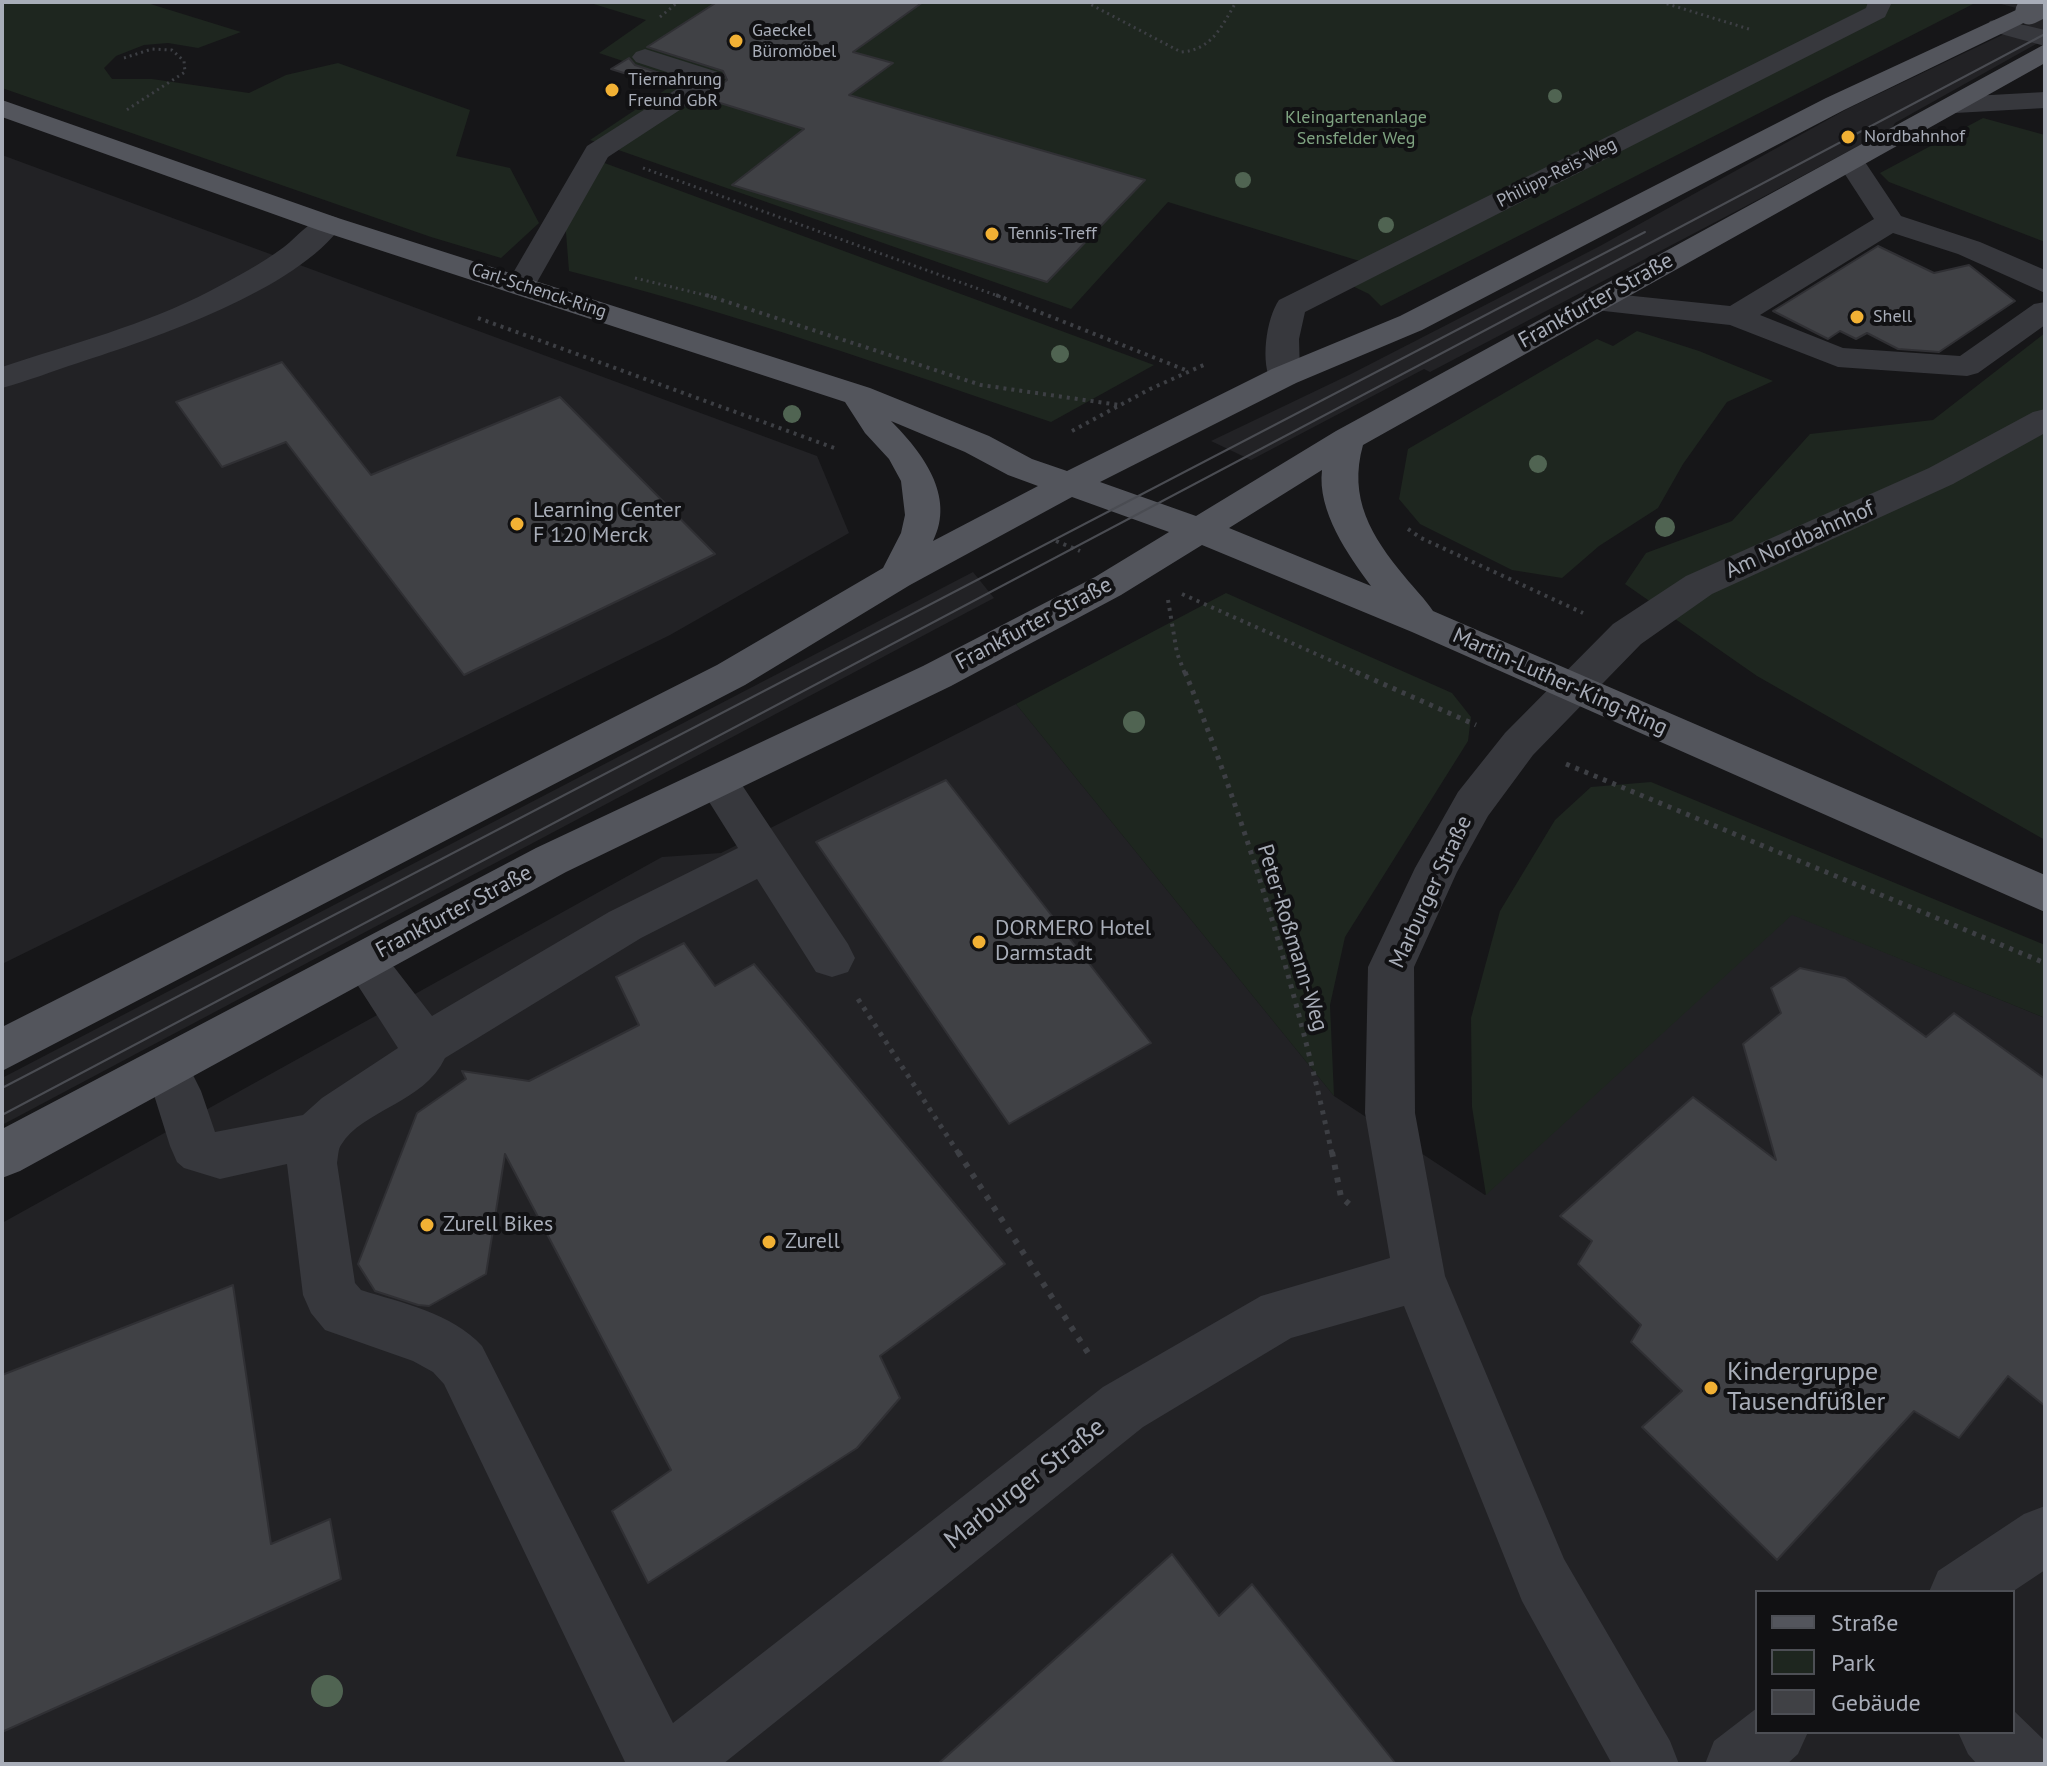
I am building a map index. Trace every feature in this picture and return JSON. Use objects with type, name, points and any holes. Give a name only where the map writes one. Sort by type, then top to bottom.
[{"type":"main road","points":[[4,1044],[731,675],[897,576],[1071,483],[1284,376],[1411,323],[1835,104],[2037,7]]},
{"type":"main road","name":"Frankfurter Straße","points":[[2,1155],[551,860],[937,676],[1148,580],[1198,529],[1348,439],[1955,105],[2045,52]]},
{"type":"main road","name":"Carl-Schenck-Ring","points":[[2,108],[328,224],[858,395],[977,444],[1020,467],[1071,483]]},
{"type":"main road","points":[[858,395],[877,426],[904,454],[918,481],[923,515],[919,533],[897,576]]},
{"type":"main road","points":[[1348,439],[1339,477],[1359,538],[1375,569],[1425,623]]},
{"type":"main road","name":"Martin-Luther-King-Ring","points":[[1071,483],[1198,529],[1425,623],[2045,894]]},
{"type":"street","name":"Philipp-Reis-Weg","points":[[1284,376],[1283,339],[1290,307],[1876,12],[1880,2]]},
{"type":"street","points":[[1999,26],[2045,38]]},
{"type":"street","points":[[521,285],[597,152],[712,78],[645,57]]},
{"type":"street","points":[[1955,105],[2045,100]]},
{"type":"street","points":[[1851,162],[1890,222],[1969,248],[2045,284]]},
{"type":"street","points":[[1736,316],[1890,222]]},
{"type":"street","points":[[2,378],[212,303],[248,285],[299,252],[328,224]]},
{"type":"street","points":[[1595,301],[1736,316],[1838,357],[1967,366],[2045,311]]},
{"type":"street","name":"Am Nordbahnhof","points":[[1573,688],[1627,634],[1699,585],[1941,476],[2045,419]]},
{"type":"street","name":"Marburger Straße","points":[[1573,688],[1519,744],[1466,817],[1437,868],[1391,967],[1390,1113],[1419,1276],[1543,1580],[1647,1764]]},
{"type":"street","points":[[717,781],[832,958]]},
{"type":"street","points":[[422,1047],[625,925],[764,855]]},
{"type":"street","points":[[165,1068],[177,1091],[195,1146],[202,1152],[220,1156],[317,1135],[339,1114],[412,1067],[423,1054],[414,1030],[378,981]]},
{"type":"street","points":[[317,1135],[312,1163],[330,1295],[344,1311],[426,1338],[452,1353],[463,1365],[659,1764]]},
{"type":"street","name":"Marburger Straße","points":[[672,1764],[1123,1407],[1280,1315],[1419,1276]]},
{"type":"street","points":[[1962,1590],[2045,1535]]},
{"type":"street","points":[[1737,1764],[1774,1734]]},
{"type":"street","points":[[1992,1734],[2022,1764]]},
{"type":"path","points":[[660,17],[678,2]]},
{"type":"path","points":[[1086,2],[1181,52],[1198,53],[1207,46],[1236,2]]},
{"type":"path","points":[[1661,2],[1752,30]]},
{"type":"path","points":[[124,58],[158,47],[181,56],[186,64],[185,72],[151,94]]},
{"type":"path","points":[[597,152],[1016,302],[1188,371]]},
{"type":"path","points":[[1078,427],[1108,411]]},
{"type":"path","points":[[1004,519],[1148,580]]},
{"type":"path","points":[[1397,521],[1421,538],[1627,634]]},
{"type":"path","name":"Peter-Roßmann-Weg","points":[[1148,580],[1222,763],[1311,1055],[1341,1197],[1352,1208]]},
{"type":"path","points":[[1180,593],[1519,744],[2045,963]]},
{"type":"path","points":[[832,958],[1123,1407]]},
{"type":"shaded area","points":[[1993,2],[2045,2],[2045,39],[1895,123],[1892,128],[1746,206],[1430,372],[1424,369],[1251,460],[1211,441],[1351,374],[1600,246],[1847,109],[2044,15]]},
{"type":"shaded area","points":[[2,155],[817,456],[849,533],[670,635],[2,964]]},
{"type":"shaded area","points":[[973,572],[994,598],[2,1125],[2,1078]]},
{"type":"shaded area","points":[[1016,704],[1334,1096],[1485,1195],[1792,914],[2045,1018],[2045,1764],[2,1764],[2,1223],[662,857],[721,853]]},
{"type":"green space","points":[[2,2],[144,2],[241,32],[198,48],[168,43],[144,45],[116,56],[104,68],[112,79],[152,79],[249,93],[286,75],[338,63],[470,110],[456,156],[510,168],[539,223],[501,258],[431,237],[2,88]]},
{"type":"green space","name":"Kleingartenanlage Sensfelder Weg","points":[[587,2],[1977,2],[1381,306],[1369,294],[1342,281],[1366,263],[1168,202],[1071,309],[590,140],[680,80],[599,53],[646,20]]},
{"type":"green space","points":[[1983,118],[2045,135],[2045,242],[1889,182],[1880,173]]},
{"type":"green space","points":[[599,161],[1154,365],[1051,422],[751,323],[569,271],[565,220]]},
{"type":"green space","points":[[1637,331],[1699,351],[1773,381],[1727,402],[1683,464],[1658,508],[1599,546],[1562,578],[1512,570],[1420,524],[1399,499],[1408,449],[1597,339],[1613,346]]},
{"type":"green space","points":[[2045,333],[2045,840],[1757,676],[1625,584],[1646,553],[1732,521],[1810,434],[1933,420]]},
{"type":"green space","points":[[1226,593],[1452,693],[1471,717],[1468,741],[1345,937],[1330,1005],[1334,1096],[1016,704]]},
{"type":"green space","points":[[1651,782],[2045,945],[2045,1018],[1792,915],[1486,1195],[1472,1107],[1471,1018],[1500,911],[1555,820],[1591,787]]},
{"type":"building","name":"Tennis-Treff","points":[[717,2],[923,2],[853,52],[893,63],[849,95],[1145,180],[1047,282],[732,185],[804,129],[704,98],[727,80],[723,71],[647,47]]},
{"type":"building","points":[[629,58],[635,65],[684,81],[672,88],[611,69]]},
{"type":"building","points":[[1878,246],[1934,273],[1969,265],[2015,301],[1939,352],[1898,349],[1867,333],[1856,339],[1840,331],[1828,339],[1773,311]]},
{"type":"building","name":"Learning Center F 120 Merck","points":[[282,362],[371,475],[560,397],[715,554],[464,675],[286,442],[222,467],[176,402]]},
{"type":"building","name":"DORMERO Hotel Darmstadt","points":[[946,780],[1151,1043],[1009,1124],[816,842]]},
{"type":"building","name":"Zurell","points":[[684,943],[715,986],[754,964],[1005,1264],[880,1356],[900,1398],[857,1448],[648,1583],[612,1511],[671,1470],[505,1154],[486,1274],[429,1306],[375,1291],[358,1264],[417,1113],[466,1079],[462,1071],[529,1081],[639,1025],[616,977]]},
{"type":"building","points":[[1800,968],[1845,978],[1926,1037],[1954,1013],[2045,1079],[2045,1406],[2008,1376],[1959,1438],[1914,1411],[1777,1560],[1642,1427],[1682,1391],[1631,1342],[1641,1325],[1578,1264],[1592,1241],[1560,1216],[1693,1097],[1776,1160],[1743,1044],[1781,1013],[1771,988]]},
{"type":"building","points":[[233,1285],[271,1544],[330,1519],[341,1579],[2,1732],[2,1375]]},
{"type":"building","points":[[1172,1554],[1219,1616],[1252,1584],[1396,1764],[938,1764]]},
{"type":"tram line","points":[[2,1115],[2045,34]]},
{"type":"tram line","points":[[2,1088],[1645,232]]},
{"type":"railway","points":[[2029,2],[2045,6]]},
{"type":"place","name":"Gaeckel Büromöbel","points":[[736,41]]},
{"type":"place","name":"Tiernahrung Freund GbR","points":[[612,90]]},
{"type":"place","name":"Nordbahnhof","points":[[1848,137]]},
{"type":"place","name":"Tennis-Treff","points":[[992,234]]},
{"type":"place","name":"Shell","points":[[1857,317]]},
{"type":"place","name":"Learning Center F 120 Merck","points":[[517,524]]},
{"type":"place","name":"DORMERO Hotel Darmstadt","points":[[979,942]]},
{"type":"place","name":"Zurell Bikes","points":[[427,1225]]},
{"type":"place","name":"Zurell","points":[[769,1242]]},
{"type":"place","name":"Kindergruppe Tausendfüßler","points":[[1711,1388]]}]
